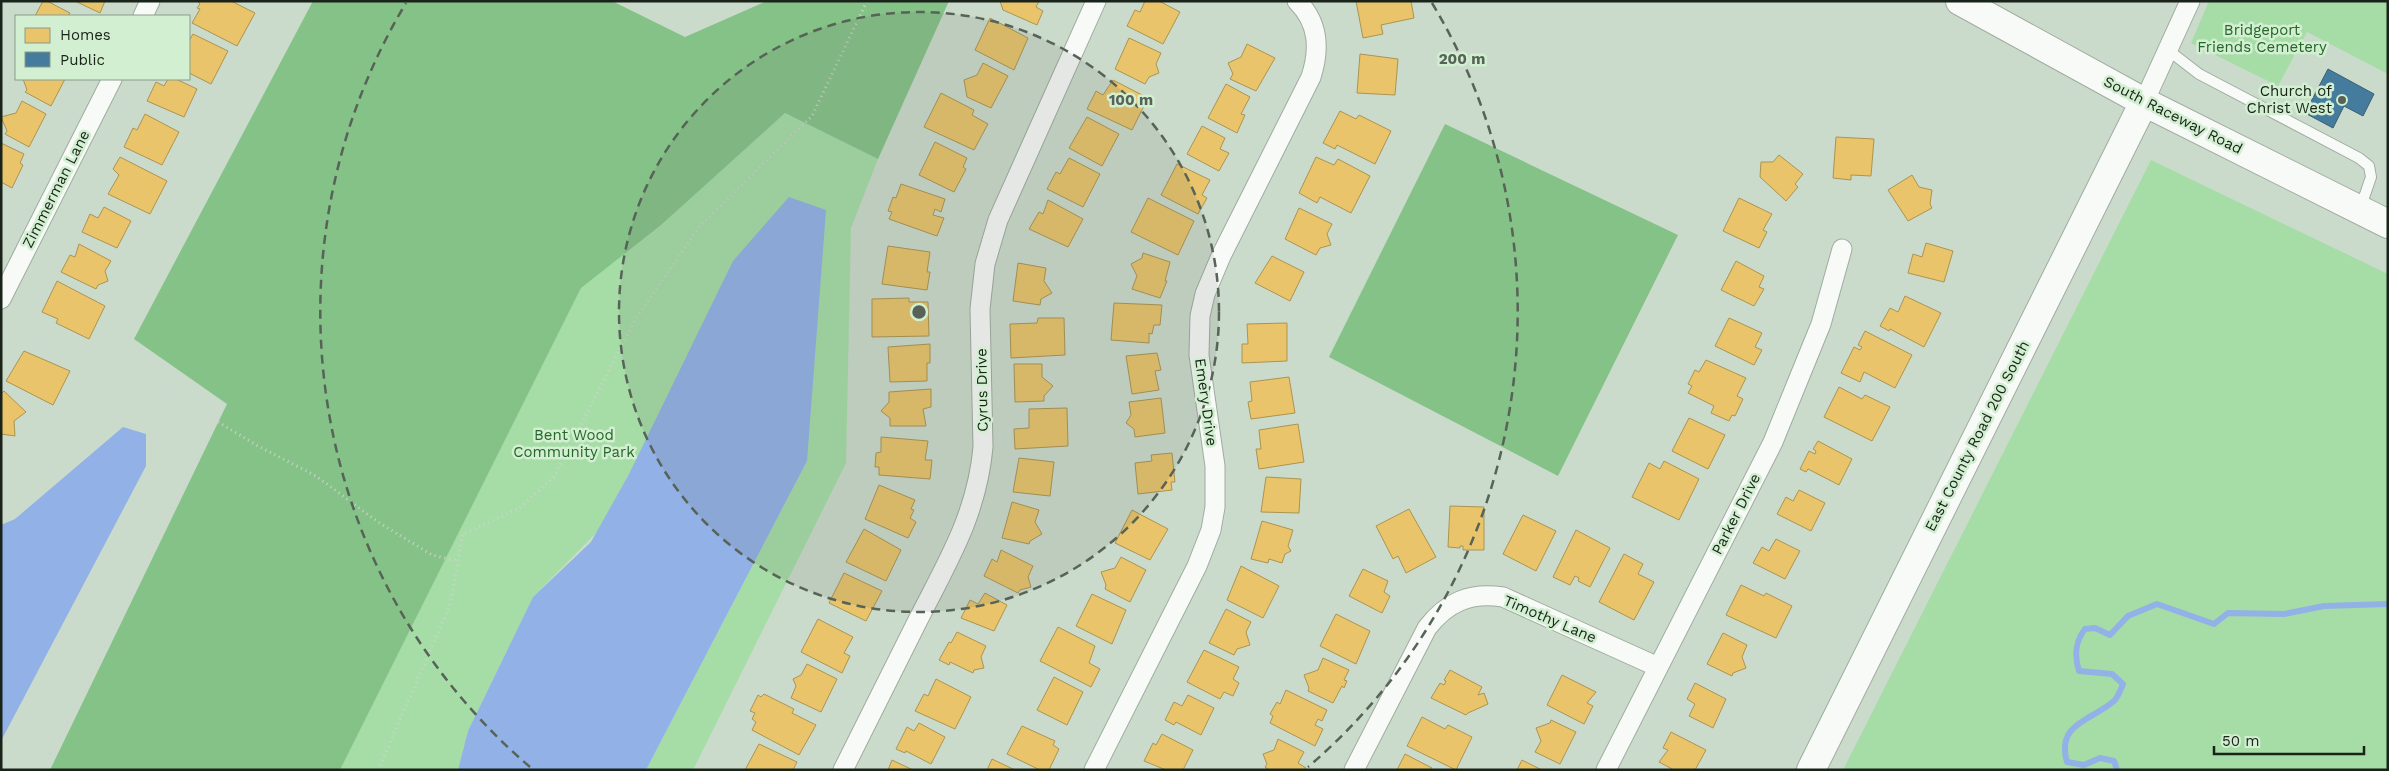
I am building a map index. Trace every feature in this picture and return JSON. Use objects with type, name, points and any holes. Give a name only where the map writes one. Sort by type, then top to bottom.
[{"type":"street","points":[[143,15],[150,1]]},
{"type":"street","name":"Cyrus Drive","points":[[843,770],[972,510],[980,475],[983,447],[980,309],[985,264],[998,220],[1096,1]]},
{"type":"street","name":"Emery Drive","points":[[1094,770],[1197,566],[1211,530],[1215,508],[1215,466],[1199,355],[1200,316],[1205,294],[1220,256],[1311,77],[1317,59],[1316,32],[1310,17],[1297,1]]},
{"type":"street","name":"South Raceway Road","points":[[1960,1],[2144,102],[2388,224]]},
{"type":"street","points":[[2144,102],[2190,1]]},
{"type":"street","name":"Zimmerman Lane","points":[[1,299],[111,80]]},
{"type":"street","name":"East County Road 200 South","points":[[1811,770],[2144,102]]},
{"type":"street","name":"Parker Drive","points":[[1606,770],[1773,442],[1821,324],[1842,249]]},
{"type":"street","name":"Timothy Lane","points":[[1354,770],[1427,628],[1438,614],[1452,604],[1468,597],[1485,594],[1503,597],[1658,667]]},
{"type":"lane","points":[[2168,50],[2199,74],[2359,158],[2369,166],[2371,176],[2360,210]]},
{"type":"path","points":[[378,770],[450,605],[463,534],[518,509],[554,477],[635,320],[700,226],[812,116],[867,1]]},
{"type":"path","points":[[1,320],[198,410],[258,446],[316,476],[378,522],[432,554],[458,561]]},
{"type":"path","points":[[32,770],[44,762],[58,743],[216,421]]},
{"type":"green space","points":[[313,1],[612,1],[685,37],[767,1],[949,1],[878,159],[785,113],[661,225],[581,288],[340,770],[50,770],[227,404],[134,339]]},
{"type":"green space","name":"Bridgeport Friends Cemetery","points":[[2209,1],[2388,1],[2388,74],[2307,32],[2278,86],[2191,43]]},
{"type":"green space","name":"Bent Wood Community Park","points":[[785,113],[878,159],[851,228],[846,463],[693,770],[646,770],[807,461],[629,474],[597,532],[533,597],[468,731],[458,770],[340,770],[581,288]]},
{"type":"green space","points":[[1445,124],[1678,235],[1558,476],[1329,357]]},
{"type":"green space","points":[[2151,160],[2388,274],[2388,770],[1843,770]]},
{"type":"water","points":[[789,197],[826,210],[807,461],[646,770],[458,770],[468,731],[533,597],[591,542],[629,474],[733,261]]},
{"type":"water","points":[[123,427],[146,434],[146,466],[1,741],[1,525],[15,519]]},
{"type":"building: Homes","points":[[43,1],[47,1],[70,13],[69,15],[36,15]]},
{"type":"building: Homes","points":[[75,1],[105,1],[100,13]]},
{"type":"building: Homes","points":[[197,1],[231,1],[255,13],[237,46],[192,23],[200,9],[197,8],[200,4]]},
{"type":"building: Homes","points":[[1000,1],[1039,1],[1036,7],[1043,11],[1037,25],[1003,10]]},
{"type":"building: Homes","points":[[1145,1],[1159,1],[1180,12],[1163,44],[1127,26],[1135,10],[1140,12]]},
{"type":"building: Homes","points":[[1356,1],[1411,1],[1414,18],[1381,25],[1383,34],[1363,38]]},
{"type":"building: Homes","points":[[990,18],[1028,38],[1014,70],[975,50]]},
{"type":"building: Homes","points":[[193,34],[228,51],[211,84],[190,74],[190,39]]},
{"type":"building: Homes","points":[[1129,38],[1161,53],[1156,64],[1159,73],[1149,77],[1145,84],[1115,69]]},
{"type":"building: Homes","points":[[1247,44],[1275,58],[1256,91],[1230,79],[1233,74],[1228,63],[1241,57]]},
{"type":"building: Homes","points":[[1360,54],[1398,59],[1395,95],[1357,93]]},
{"type":"building: Homes","points":[[983,63],[1008,76],[991,108],[967,97],[964,80],[977,75]]},
{"type":"building: Homes","points":[[23,80],[64,80],[51,106],[25,92],[27,90]]},
{"type":"building: Homes","points":[[167,80],[178,80],[197,89],[184,117],[147,101],[156,82],[164,86]]},
{"type":"building: Homes","points":[[1113,80],[1148,98],[1132,130],[1087,109],[1096,91],[1103,95]]},
{"type":"building: Homes","points":[[1226,84],[1250,97],[1241,114],[1245,115],[1237,133],[1208,118]]},
{"type":"building: Homes","points":[[941,93],[974,110],[972,115],[988,124],[974,150],[924,127]]},
{"type":"building: Homes","points":[[22,101],[46,114],[29,147],[5,134],[7,131],[1,117],[16,113]]},
{"type":"building: Homes","points":[[1340,111],[1356,119],[1359,115],[1391,131],[1375,164],[1337,145],[1335,149],[1323,143]]},
{"type":"building: Homes","points":[[145,114],[179,132],[162,165],[124,147],[133,128],[137,130]]},
{"type":"building: Homes","points":[[1087,117],[1119,134],[1102,166],[1069,148]]},
{"type":"building: Homes","points":[[1202,126],[1225,138],[1220,149],[1229,153],[1219,171],[1187,154]]},
{"type":"building: Homes","points":[[1836,137],[1874,139],[1871,176],[1851,175],[1851,180],[1833,178]]},
{"type":"building: Homes","points":[[935,142],[967,158],[963,167],[966,169],[954,192],[919,175]]},
{"type":"building: Homes","points":[[1,143],[24,154],[20,163],[23,165],[12,188],[1,182]]},
{"type":"building: Homes","points":[[1779,155],[1803,174],[1795,184],[1798,187],[1786,201],[1760,177],[1761,162],[1773,162]]},
{"type":"building: Homes","points":[[120,157],[167,181],[150,214],[108,194],[119,175],[113,169]]},
{"type":"building: Homes","points":[[1316,157],[1334,165],[1338,159],[1370,176],[1351,213],[1320,197],[1317,203],[1299,193]]},
{"type":"building: Homes","points":[[1069,158],[1100,174],[1083,207],[1047,189],[1056,172],[1060,174]]},
{"type":"building: Homes","points":[[1177,164],[1210,180],[1202,195],[1207,198],[1198,214],[1161,195]]},
{"type":"building: Homes","points":[[1912,175],[1919,187],[1932,190],[1930,204],[1932,208],[1908,221],[1888,190]]},
{"type":"building: Homes","points":[[901,184],[945,199],[941,212],[935,209],[933,215],[944,218],[937,236],[889,219],[892,212],[888,211],[893,197],[896,198]]},
{"type":"building: Homes","points":[[1148,198],[1194,221],[1178,255],[1131,232]]},
{"type":"building: Homes","points":[[1739,198],[1772,214],[1763,230],[1767,232],[1759,248],[1723,231]]},
{"type":"building: Homes","points":[[1048,200],[1083,219],[1068,247],[1029,229],[1039,212],[1043,214]]},
{"type":"building: Homes","points":[[104,207],[131,221],[117,248],[82,232],[90,214],[98,218]]},
{"type":"building: Homes","points":[[1299,208],[1332,224],[1327,234],[1331,245],[1320,248],[1316,255],[1285,239]]},
{"type":"building: Homes","points":[[1926,243],[1953,251],[1944,282],[1908,273],[1913,254],[1922,257]]},
{"type":"building: Homes","points":[[79,244],[111,261],[105,271],[108,281],[98,285],[96,289],[61,272],[70,255],[75,257]]},
{"type":"building: Homes","points":[[888,246],[930,252],[927,272],[930,272],[927,290],[882,284]]},
{"type":"building: Homes","points":[[1143,253],[1170,262],[1165,281],[1167,281],[1160,298],[1132,289],[1137,276],[1131,264],[1142,258]]},
{"type":"building: Homes","points":[[1272,256],[1304,272],[1290,301],[1255,283]]},
{"type":"building: Homes","points":[[1736,261],[1764,276],[1759,287],[1764,289],[1754,306],[1721,290]]},
{"type":"building: Homes","points":[[1018,263],[1046,268],[1044,281],[1052,293],[1041,299],[1040,305],[1013,301]]},
{"type":"building: Homes","points":[[57,281],[105,306],[89,339],[56,323],[58,319],[42,312]]},
{"type":"building: Homes","points":[[1905,296],[1941,313],[1924,347],[1890,329],[1889,331],[1880,326],[1890,308],[1898,312]]},
{"type":"building: Homes","points":[[909,298],[909,302],[928,302],[929,336],[872,337],[872,299]]},
{"type":"building: Homes","points":[[1114,303],[1162,305],[1160,325],[1154,325],[1152,334],[1149,333],[1149,343],[1111,340]]},
{"type":"building: Homes","points":[[1038,318],[1064,318],[1065,355],[1011,358],[1010,324],[1037,323]]},
{"type":"building: Homes","points":[[1729,318],[1762,333],[1755,347],[1762,350],[1754,365],[1715,346]]},
{"type":"building: Homes","points":[[1287,323],[1287,361],[1242,363],[1242,344],[1248,344],[1247,324]]},
{"type":"building: Homes","points":[[1865,331],[1912,355],[1895,388],[1864,372],[1860,382],[1841,373],[1854,347],[1860,350],[1862,347],[1858,345]]},
{"type":"building: Homes","points":[[930,344],[930,363],[927,363],[927,381],[890,382],[888,347]]},
{"type":"building: Homes","points":[[24,351],[70,371],[53,405],[6,381]]},
{"type":"building: Homes","points":[[1157,353],[1161,370],[1155,371],[1159,390],[1132,394],[1126,356]]},
{"type":"building: Homes","points":[[1706,360],[1746,378],[1737,396],[1743,399],[1735,416],[1732,415],[1729,421],[1711,413],[1714,406],[1688,393],[1692,386],[1688,384],[1695,370],[1699,372]]},
{"type":"building: Homes","points":[[1014,364],[1042,364],[1042,377],[1053,386],[1044,396],[1044,401],[1015,402]]},
{"type":"building: Homes","points":[[1289,377],[1295,413],[1251,419],[1248,402],[1252,401],[1250,382]]},
{"type":"building: Homes","points":[[1839,387],[1862,399],[1865,395],[1890,407],[1872,441],[1824,417]]},
{"type":"building: Homes","points":[[931,389],[931,407],[923,409],[926,426],[890,426],[890,418],[881,411],[889,402],[889,392]]},
{"type":"building: Homes","points":[[4,391],[26,412],[14,421],[15,436],[1,434],[1,394]]},
{"type":"building: Homes","points":[[1161,398],[1165,433],[1135,437],[1134,429],[1126,423],[1131,415],[1129,402]]},
{"type":"building: Homes","points":[[1067,408],[1068,446],[1015,449],[1014,429],[1029,428],[1029,409]]},
{"type":"building: Homes","points":[[1689,418],[1725,435],[1708,469],[1672,451]]},
{"type":"building: Homes","points":[[1298,424],[1304,462],[1259,469],[1256,449],[1261,449],[1259,430]]},
{"type":"building: Homes","points":[[881,437],[928,441],[925,460],[932,460],[930,479],[879,475],[879,467],[875,467],[876,453],[881,452]]},
{"type":"building: Homes","points":[[1818,441],[1852,459],[1839,485],[1808,469],[1806,472],[1800,469],[1809,451],[1815,454],[1816,451],[1813,449]]},
{"type":"building: Homes","points":[[1172,453],[1175,482],[1171,482],[1172,490],[1138,494],[1135,463],[1152,461],[1151,455]]},
{"type":"building: Homes","points":[[1019,458],[1054,462],[1050,496],[1013,492]]},
{"type":"building: Homes","points":[[1664,461],[1699,479],[1679,520],[1632,497],[1649,463],[1660,469]]},
{"type":"building: Homes","points":[[1266,477],[1301,479],[1299,513],[1261,512]]},
{"type":"building: Homes","points":[[879,485],[915,500],[911,509],[914,510],[910,518],[916,522],[908,538],[865,519]]},
{"type":"building: Homes","points":[[1799,490],[1825,503],[1811,531],[1777,514],[1786,497],[1793,501]]},
{"type":"building: Homes","points":[[1012,502],[1039,510],[1035,522],[1042,534],[1030,541],[1029,544],[1002,538]]},
{"type":"building: Homes","points":[[1450,506],[1484,507],[1484,550],[1463,550],[1463,546],[1460,546],[1460,548],[1448,547]]},
{"type":"building: Homes","points":[[1409,509],[1436,557],[1406,573],[1398,556],[1393,559],[1376,526]]},
{"type":"building: Homes","points":[[1132,510],[1168,529],[1150,560],[1115,543]]},
{"type":"building: Homes","points":[[1523,515],[1556,531],[1536,571],[1503,554]]},
{"type":"building: Homes","points":[[1262,521],[1293,530],[1288,546],[1291,551],[1285,554],[1282,563],[1269,559],[1268,563],[1251,559]]},
{"type":"building: Homes","points":[[864,529],[901,550],[886,581],[846,562]]},
{"type":"building: Homes","points":[[1576,530],[1610,548],[1590,587],[1578,581],[1579,578],[1575,576],[1570,585],[1553,577]]},
{"type":"building: Homes","points":[[1776,539],[1800,551],[1785,579],[1753,563],[1762,547],[1769,551]]},
{"type":"building: Homes","points":[[1001,550],[1033,566],[1028,577],[1031,587],[1020,590],[1018,593],[984,576],[992,559],[997,562]]},
{"type":"building: Homes","points":[[1624,554],[1643,564],[1638,574],[1654,582],[1634,620],[1599,602]]},
{"type":"building: Homes","points":[[1121,557],[1146,570],[1130,602],[1105,589],[1106,585],[1101,572],[1115,568]]},
{"type":"building: Homes","points":[[1241,566],[1279,586],[1263,618],[1227,600]]},
{"type":"building: Homes","points":[[1363,569],[1388,581],[1384,592],[1390,596],[1382,613],[1349,596]]},
{"type":"building: Homes","points":[[844,573],[882,591],[866,621],[829,603]]},
{"type":"building: Homes","points":[[1741,585],[1764,596],[1766,593],[1792,606],[1776,638],[1726,615]]},
{"type":"building: Homes","points":[[985,593],[1007,605],[994,631],[961,618],[970,600],[978,604]]},
{"type":"building: Homes","points":[[1092,594],[1126,610],[1112,644],[1076,626]]},
{"type":"building: Homes","points":[[1226,609],[1251,622],[1246,632],[1250,645],[1237,649],[1234,655],[1209,643]]},
{"type":"building: Homes","points":[[1336,614],[1370,631],[1356,664],[1320,646]]},
{"type":"building: Homes","points":[[818,619],[853,637],[844,653],[850,656],[842,673],[801,652]]},
{"type":"building: Homes","points":[[1058,627],[1095,646],[1089,663],[1100,669],[1091,687],[1040,661]]},
{"type":"building: Homes","points":[[957,632],[986,646],[981,657],[984,668],[974,670],[973,673],[950,662],[949,665],[939,660]]},
{"type":"building: Homes","points":[[1723,633],[1747,645],[1742,657],[1746,668],[1733,673],[1732,676],[1707,664]]},
{"type":"building: Homes","points":[[1204,650],[1239,667],[1233,679],[1239,683],[1233,696],[1224,692],[1220,699],[1187,682]]},
{"type":"building: Homes","points":[[1323,658],[1349,670],[1344,680],[1347,681],[1344,688],[1342,686],[1333,703],[1308,691],[1309,688],[1304,675],[1318,670]]},
{"type":"building: Homes","points":[[807,664],[837,679],[821,712],[791,698],[796,686],[793,679],[801,675]]},
{"type":"building: Homes","points":[[1450,670],[1482,687],[1478,695],[1484,693],[1488,704],[1466,715],[1431,698],[1440,683],[1444,685],[1446,681],[1444,680]]},
{"type":"building: Homes","points":[[1562,675],[1596,692],[1587,703],[1593,706],[1584,724],[1547,705]]},
{"type":"building: Homes","points":[[1054,677],[1083,692],[1067,725],[1037,710]]},
{"type":"building: Homes","points":[[936,679],[971,697],[955,729],[915,711],[924,694],[928,696]]},
{"type":"building: Homes","points":[[1695,683],[1726,699],[1713,728],[1689,716],[1695,704],[1687,699]]},
{"type":"building: Homes","points":[[1286,690],[1327,710],[1322,721],[1318,719],[1315,725],[1323,729],[1315,746],[1270,723],[1273,716],[1270,714],[1277,702],[1280,704]]},
{"type":"building: Homes","points":[[764,694],[794,709],[792,713],[816,725],[799,755],[752,730],[756,722],[752,719],[755,713],[750,711],[758,695],[761,697]]},
{"type":"building: Homes","points":[[1188,695],[1214,708],[1201,735],[1176,722],[1174,725],[1165,720],[1174,702],[1182,706]]},
{"type":"building: Homes","points":[[1422,717],[1445,729],[1448,725],[1472,737],[1456,770],[1407,746]]},
{"type":"building: Homes","points":[[1551,720],[1576,732],[1560,764],[1535,752],[1541,741],[1536,728],[1550,723]]},
{"type":"building: Homes","points":[[919,723],[945,737],[931,764],[906,751],[905,753],[896,749],[907,727],[914,731]]},
{"type":"building: Homes","points":[[1022,726],[1055,741],[1053,745],[1059,749],[1049,770],[1040,770],[1007,754]]},
{"type":"building: Homes","points":[[1671,732],[1706,750],[1695,770],[1674,770],[1659,762],[1668,750],[1663,748]]},
{"type":"building: Homes","points":[[1162,734],[1193,750],[1183,770],[1166,770],[1144,761],[1153,743],[1156,745]]},
{"type":"building: Homes","points":[[1278,739],[1304,752],[1298,763],[1306,768],[1305,770],[1269,770],[1265,767],[1267,764],[1263,754],[1274,750]]},
{"type":"building: Homes","points":[[759,744],[797,762],[793,770],[745,770]]},
{"type":"building: Homes","points":[[1405,754],[1432,768],[1431,770],[1397,770]]},
{"type":"building: Homes","points":[[992,759],[1015,770],[987,770]]},
{"type":"building: Homes","points":[[892,760],[913,770],[888,770]]},
{"type":"building: Homes","points":[[1522,760],[1542,770],[1517,770]]},
{"type":"building: Public","name":"Church of Christ West","points":[[2328,69],[2374,94],[2363,116],[2344,106],[2333,128],[2305,113]]},
{"type":"waterway","points":[[2117,770],[2114,761],[2100,758],[2084,765],[2067,762],[2066,739],[2071,731],[2078,724],[2114,701],[2123,684],[2112,674],[2079,671],[2076,649],[2085,629],[2095,628],[2110,635],[2128,616],[2157,604],[2214,624],[2228,613],[2284,614],[2324,606],[2388,604]]},
{"type":"place","name":"Church of Christ West","points":[[2342,100]]}]
